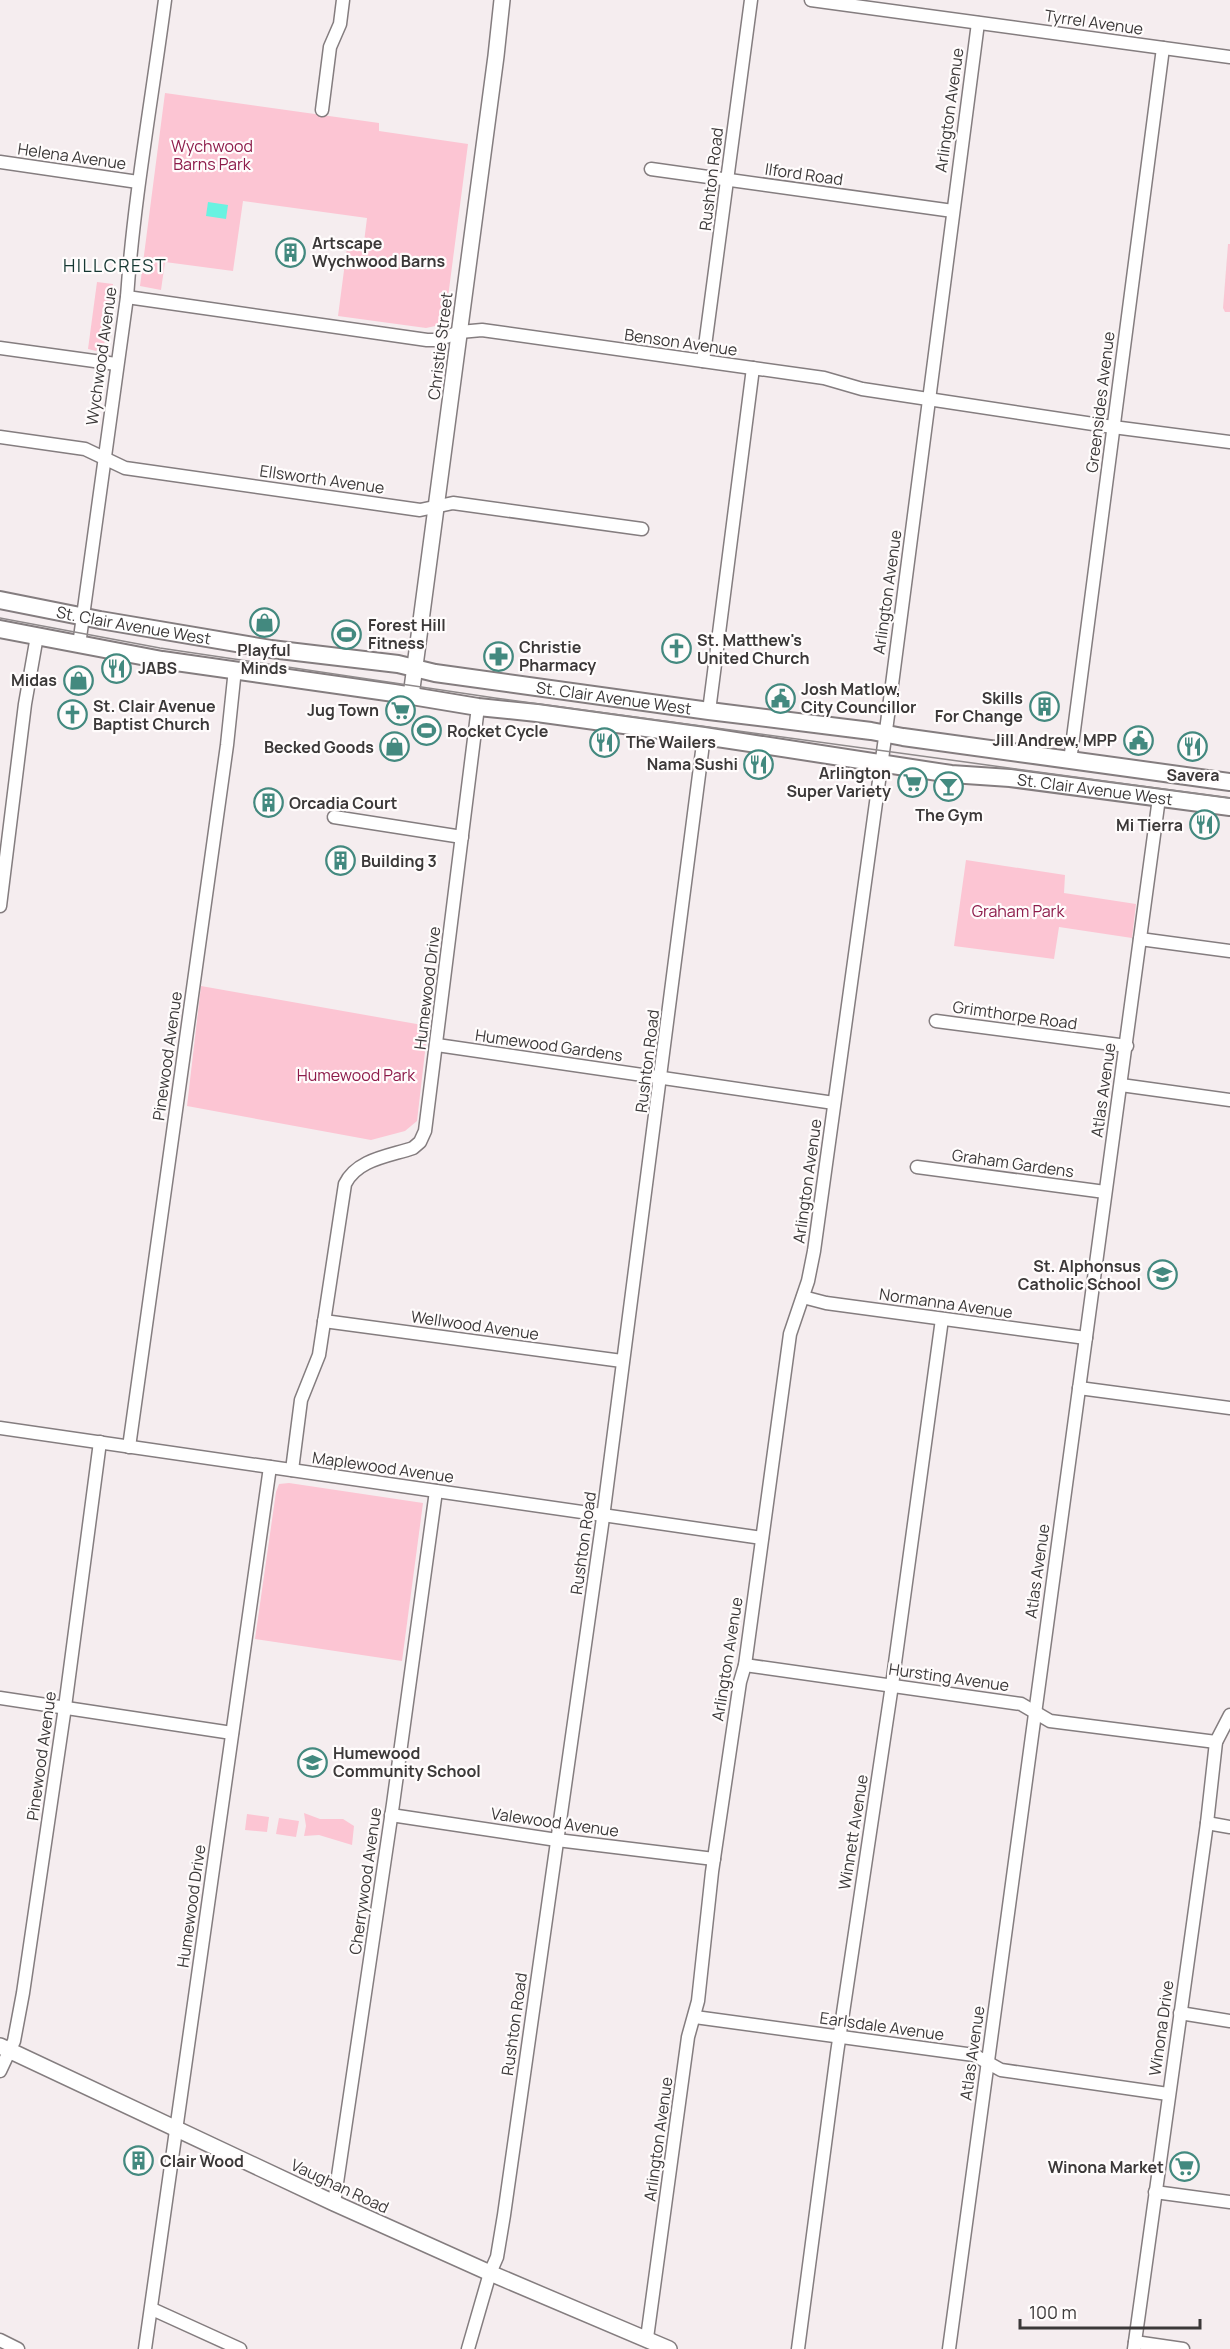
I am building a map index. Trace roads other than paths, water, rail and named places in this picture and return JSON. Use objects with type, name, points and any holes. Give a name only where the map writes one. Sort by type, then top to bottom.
[{"type":"main road","name":"St. Clair Avenue West","points":[[0,600],[225,642],[1230,782]]},
{"type":"main road","name":"St. Clair Avenue West","points":[[0,629],[164,661],[235,669],[478,707],[704,736],[951,774],[1010,778],[1230,807]]},
{"type":"street","name":"Wychwood Avenue","points":[[79,645],[127,297],[130,245],[138,182],[165,0]]},
{"type":"street","points":[[322,110],[330,47],[340,24],[343,0]]},
{"type":"street","name":"Christie Street","points":[[411,696],[438,506],[502,0]]},
{"type":"street","name":"Rushton Road","points":[[704,361],[751,0]]},
{"type":"street","name":"Tyrrel Avenue","points":[[819,0],[1230,57]]},
{"type":"street","name":"Arlington Avenue","points":[[646,2338],[688,2037],[695,2017],[714,1859],[740,1682],[745,1665],[790,1334],[794,1315],[803,1297],[814,1251],[886,734],[978,23]]},
{"type":"street","name":"Greensides Avenue","points":[[1070,761],[1163,48]]},
{"type":"street","name":"Helena Avenue","points":[[0,162],[138,182]]},
{"type":"street","name":"Ilford Road","points":[[651,169],[952,211]]},
{"type":"street","name":"Benson Avenue","points":[[127,297],[427,340],[437,340],[460,332],[482,330],[824,378],[862,389],[1113,427],[1230,442]]},
{"type":"street","points":[[0,348],[116,364]]},
{"type":"street","points":[[709,711],[753,368]]},
{"type":"street","name":"Ellsworth Avenue","points":[[0,437],[85,449],[125,468],[420,510],[453,503],[642,529]]},
{"type":"street","points":[[0,906],[25,704],[37,636]]},
{"type":"street","name":"Pinewood Avenue","points":[[129,1447],[227,745],[235,669]]},
{"type":"street","name":"Humewood Drive","points":[[292,1470],[301,1400],[318,1361],[345,1184],[348,1177],[360,1167],[413,1148],[424,1137],[478,707]]},
{"type":"street","name":"Rushton Road","points":[[468,2349],[490,2273],[497,2258],[501,2236],[604,1515],[704,736]]},
{"type":"street","name":"Atlas Avenue","points":[[949,2349],[1159,798]]},
{"type":"street","points":[[334,817],[462,837]]},
{"type":"street","points":[[1140,939],[1230,951]]},
{"type":"street","name":"Grimthorpe Road","points":[[936,1021],[1126,1046]]},
{"type":"street","name":"Humewood Gardens","points":[[436,1045],[834,1103]]},
{"type":"street","points":[[1121,1085],[1230,1100]]},
{"type":"street","name":"Graham Gardens","points":[[917,1167],[1105,1192]]},
{"type":"street","name":"Normanna Avenue","points":[[803,1297],[826,1303],[1086,1338]]},
{"type":"street","name":"Winnett Avenue","points":[[798,2349],[862,1878],[892,1685],[942,1319]]},
{"type":"street","name":"Wellwood Avenue","points":[[324,1321],[622,1361]]},
{"type":"street","points":[[1079,1388],[1230,1408]]},
{"type":"street","name":"Maplewood Avenue","points":[[0,1428],[762,1538]]},
{"type":"street","name":"Pinewood Avenue","points":[[0,2071],[23,1993],[65,1707],[100,1442]]},
{"type":"street","name":"Humewood Drive","points":[[145,2349],[178,2130],[270,1467]]},
{"type":"street","name":"Cherrywood Avenue","points":[[334,2203],[436,1491]]},
{"type":"street","name":"Hursting Avenue","points":[[745,1665],[1021,1704],[1050,1721],[1216,1742]]},
{"type":"street","points":[[0,1698],[232,1733]]},
{"type":"street","name":"Winona Drive","points":[[1135,2346],[1207,1823],[1216,1742],[1230,1715]]},
{"type":"street","name":"Valewood Avenue","points":[[391,1815],[557,1840],[714,1859]]},
{"type":"street","points":[[1207,1823],[1230,1827]]},
{"type":"street","points":[[1180,2013],[1230,2021]]},
{"type":"street","name":"Earlsdale Avenue","points":[[695,2017],[974,2055],[1001,2070],[1168,2094]]},
{"type":"street","name":"Vaughan Road","points":[[5,2049],[334,2203],[490,2273],[669,2349]]},
{"type":"street","points":[[1155,2192],[1230,2202]]},
{"type":"street","points":[[152,2309],[240,2349]]},
{"type":"street","points":[[0,2340],[18,2349]]},
{"type":"street","points":[[1135,2346],[1183,2349]]},
{"type":"tram line","points":[[0,618],[160,648],[495,698],[1230,798]]},
{"type":"place","name":"Artscape Wychwood Barns","points":[[291,252]]},
{"type":"place","name":"Playful Minds","points":[[264,622]]},
{"type":"place","name":"Forest Hill Fitness","points":[[347,634]]},
{"type":"place","name":"St. Matthew's United Church","points":[[676,649]]},
{"type":"place","name":"Christie Pharmacy","points":[[498,656]]},
{"type":"place","name":"JABS","points":[[117,668]]},
{"type":"place","name":"Midas","points":[[78,680]]},
{"type":"place","name":"Josh Matlow, City Councillor","points":[[780,698]]},
{"type":"place","name":"Skills For Change","points":[[1044,707]]},
{"type":"place","name":"Jug Town","points":[[400,710]]},
{"type":"place","name":"St. Clair Avenue Baptist Church","points":[[72,715]]},
{"type":"place","name":"Rocket Cycle","points":[[426,731]]},
{"type":"place","name":"Jill Andrew, MPP","points":[[1138,740]]},
{"type":"place","name":"The Wailers","points":[[605,742]]},
{"type":"place","name":"Becked Goods","points":[[395,747]]},
{"type":"place","name":"Savera","points":[[1193,747]]},
{"type":"place","name":"Nama Sushi","points":[[759,764]]},
{"type":"place","name":"Arlington Super Variety","points":[[912,782]]},
{"type":"place","name":"The Gym","points":[[949,787]]},
{"type":"place","name":"Orcadia Court","points":[[268,803]]},
{"type":"place","name":"Mi Tierra","points":[[1204,825]]},
{"type":"place","name":"Building 3","points":[[340,861]]},
{"type":"place","name":"St. Alphonsus Catholic School","points":[[1162,1275]]},
{"type":"place","name":"Humewood Community School","points":[[312,1762]]},
{"type":"place","name":"Clair Wood","points":[[139,2161]]},
{"type":"place","name":"Winona Market","points":[[1185,2167]]},
{"type":"district","name":"HILLCREST","points":[[115,266]]},
{"type":"park label","name":"Wychwood Barns Park","points":[[212,155]]},
{"type":"park label","name":"Graham Park","points":[[1018,911]]},
{"type":"park label","name":"Humewood Park","points":[[356,1075]]}]
